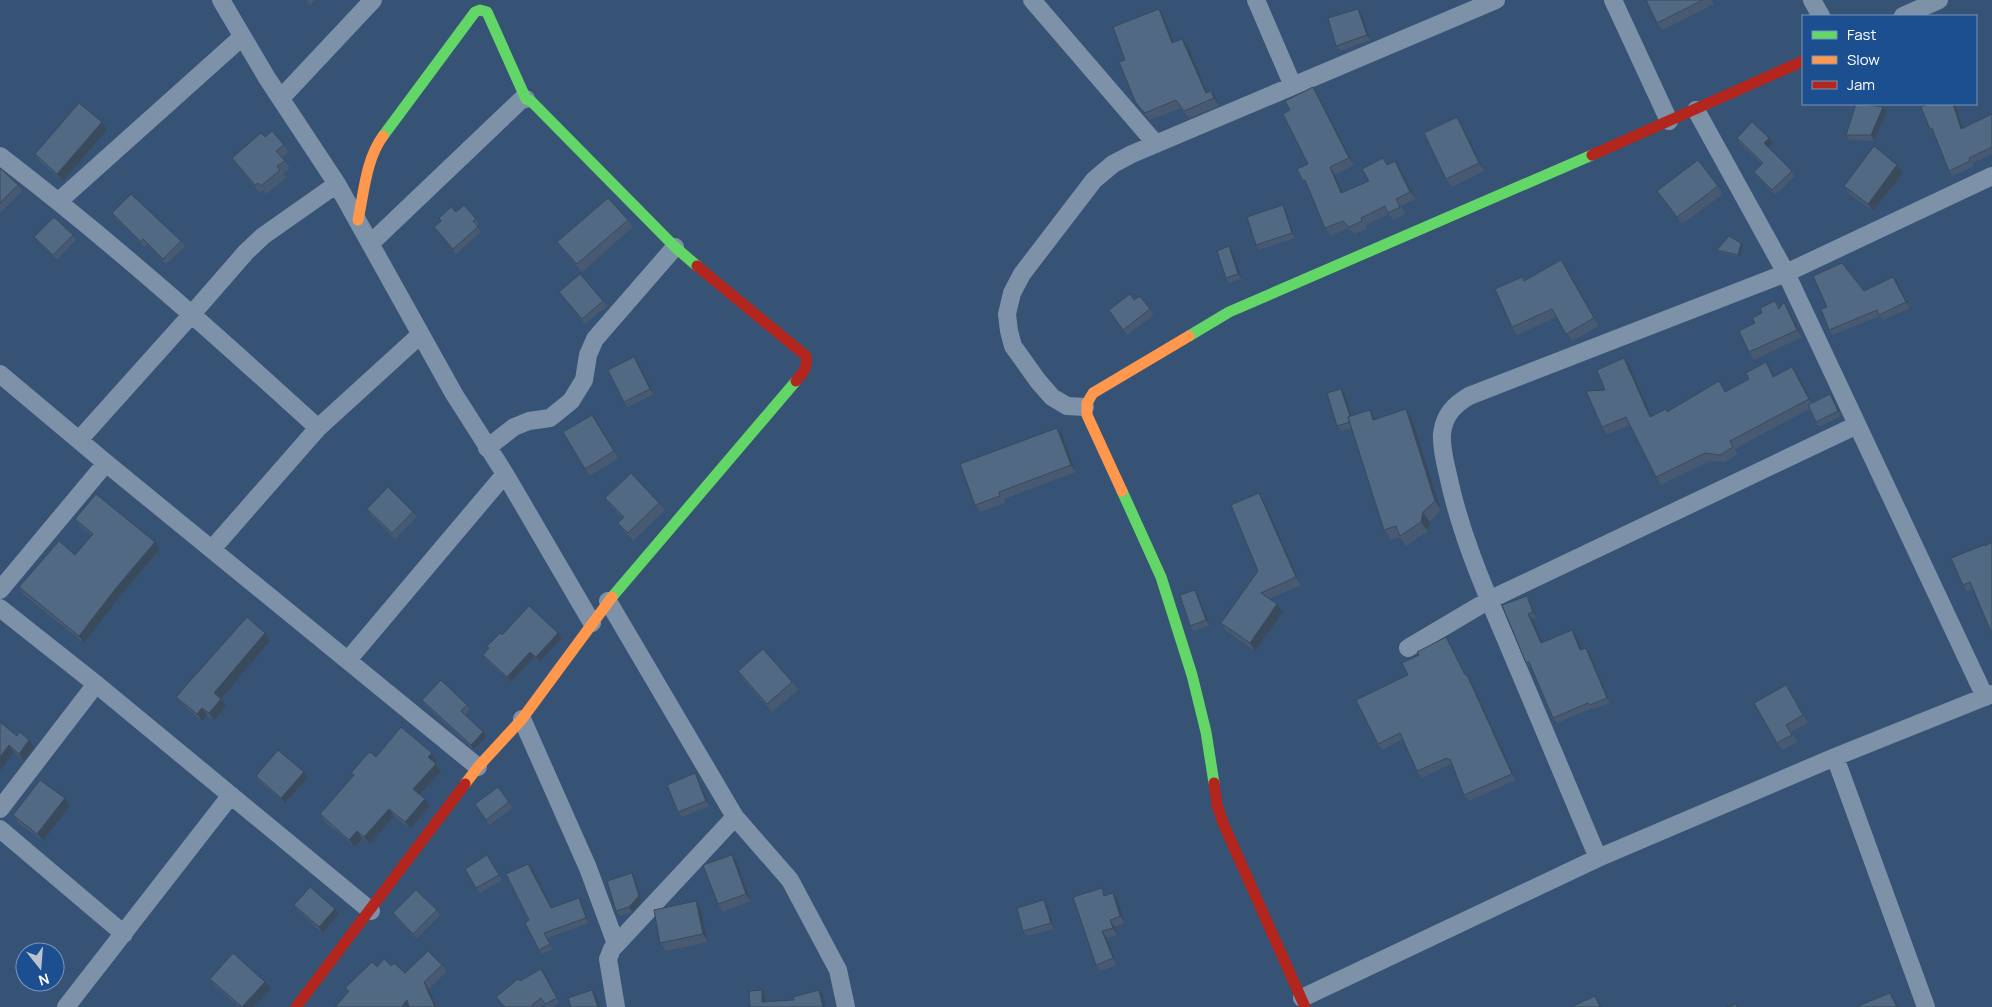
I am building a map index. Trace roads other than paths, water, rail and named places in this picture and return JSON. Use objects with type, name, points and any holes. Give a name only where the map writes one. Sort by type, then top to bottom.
[{"type":"street","points":[[221,0],[242,37],[337,184],[454,394],[505,474],[592,623]]},
{"type":"street","points":[[281,98],[373,0]]},
{"type":"street","points":[[1032,0],[1156,144]]},
{"type":"street","points":[[1256,0],[1293,86]]},
{"type":"street","points":[[1085,407],[1067,406],[1052,397],[1038,381],[1013,346],[1007,314],[1012,293],[1022,274],[1094,180],[1113,164],[1156,144],[1496,0]]},
{"type":"street","points":[[1613,0],[1669,121]]},
{"type":"street","points":[[1812,0],[1820,15]]},
{"type":"street","points":[[1905,15],[1939,0]]},
{"type":"street","points":[[358,220],[371,157],[376,145],[475,12],[480,10],[487,12],[526,99]]},
{"type":"street","points":[[59,202],[242,37]]},
{"type":"street","points":[[1696,110],[1786,273],[1857,425],[1989,695],[1835,756],[1598,858],[1304,1002],[1223,823],[1217,805],[1206,732],[1192,675],[1161,577],[1087,415],[1085,407],[1087,400],[1093,393],[1229,312],[1696,110],[1802,61]]},
{"type":"street","points":[[296,1007],[478,767],[522,719],[608,600],[804,372],[807,363],[806,356],[675,246],[531,101],[526,99],[521,100],[371,243]]},
{"type":"street","points":[[0,156],[59,202],[192,314],[318,428]]},
{"type":"street","points":[[1598,858],[1461,526],[1452,496],[1442,435],[1451,410],[1456,404],[1469,396],[1786,273],[1992,176]]},
{"type":"street","points":[[79,440],[252,246],[337,184]]},
{"type":"street","points":[[487,448],[514,427],[550,418],[572,401],[584,380],[588,355],[595,339],[675,246]]},
{"type":"street","points":[[212,549],[318,428],[420,335]]},
{"type":"street","points":[[0,374],[106,464],[478,767]]},
{"type":"street","points":[[1408,648],[1490,600],[1857,425]]},
{"type":"street","points":[[0,590],[106,464]]},
{"type":"street","points":[[348,660],[505,474]]},
{"type":"street","points":[[608,600],[735,817],[790,880],[838,970],[846,1007]]},
{"type":"street","points":[[0,608],[96,684],[370,911]]},
{"type":"street","points":[[0,809],[96,684]]},
{"type":"street","points":[[522,719],[588,868],[616,944]]},
{"type":"street","points":[[1835,756],[1926,1007]]},
{"type":"street","points":[[66,1007],[231,795]]},
{"type":"street","points":[[616,1007],[608,959],[612,949],[735,817]]},
{"type":"street","points":[[0,829],[124,934]]}]
